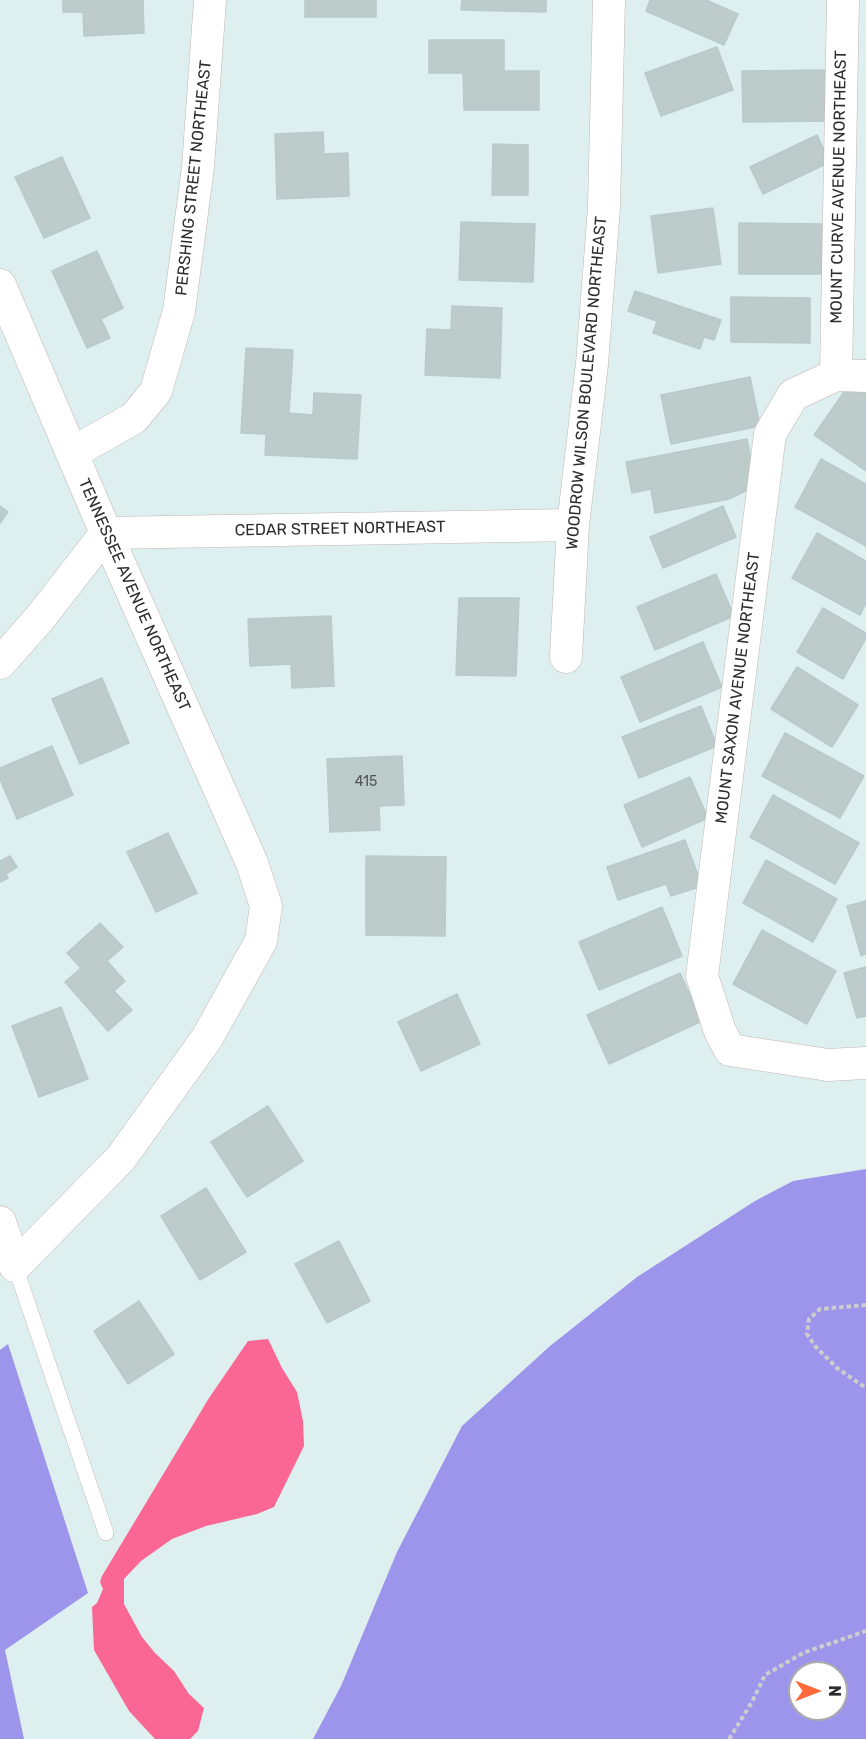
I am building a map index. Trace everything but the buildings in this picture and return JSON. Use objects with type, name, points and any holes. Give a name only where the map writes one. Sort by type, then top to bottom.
[{"type":"street","name":"PERSHING STREET NORTHEAST","points":[[72,453],[134,418],[156,391],[179,311],[198,167],[210,0]]},
{"type":"street","name":"WOODROW WILSON BOULEVARD NORTHEAST","points":[[566,657],[573,525],[592,364],[603,218],[609,0]]},
{"type":"street","name":"MOUNT CURVE AVENUE NORTHEAST","points":[[843,0],[851,375]]},
{"type":"street","name":"TENNESSEE AVENUE NORTHEAST","points":[[0,285],[106,533],[252,863],[266,906],[261,941],[207,1038],[121,1158],[15,1266]]},
{"type":"street","name":"MOUNT SAXON AVENUE NORTHEAST","points":[[851,375],[793,394],[770,434],[702,976],[720,1031],[730,1050],[828,1065],[866,1063]]},
{"type":"street","name":"CEDAR STREET NORTHEAST","points":[[106,533],[573,525]]},
{"type":"street","points":[[0,663],[40,618],[106,533]]},
{"type":"street","points":[[0,1222],[15,1266]]},
{"type":"lane","points":[[15,1266],[106,1533]]},
{"type":"path","points":[[866,1305],[820,1309],[809,1319],[807,1334],[814,1346],[837,1368],[866,1388]]},
{"type":"path","points":[[729,1739],[752,1702],[765,1675],[803,1653],[866,1631]]},
{"type":"shaded area","points":[[866,1169],[866,1739],[313,1739],[341,1686],[397,1552],[462,1426],[550,1346],[637,1277],[755,1201],[793,1181]]},
{"type":"shaded area","points":[[268,1339],[297,1392],[303,1421],[304,1446],[274,1507],[257,1514],[206,1526],[172,1539],[141,1561],[124,1579],[124,1604],[142,1637],[174,1671],[189,1694],[204,1708],[198,1731],[190,1739],[155,1739],[129,1711],[94,1650],[92,1607],[97,1603],[103,1589],[100,1582],[102,1576],[209,1398],[248,1341]]},
{"type":"shaded area","points":[[8,1344],[88,1593],[5,1650],[24,1739],[0,1739],[0,1350]]}]
